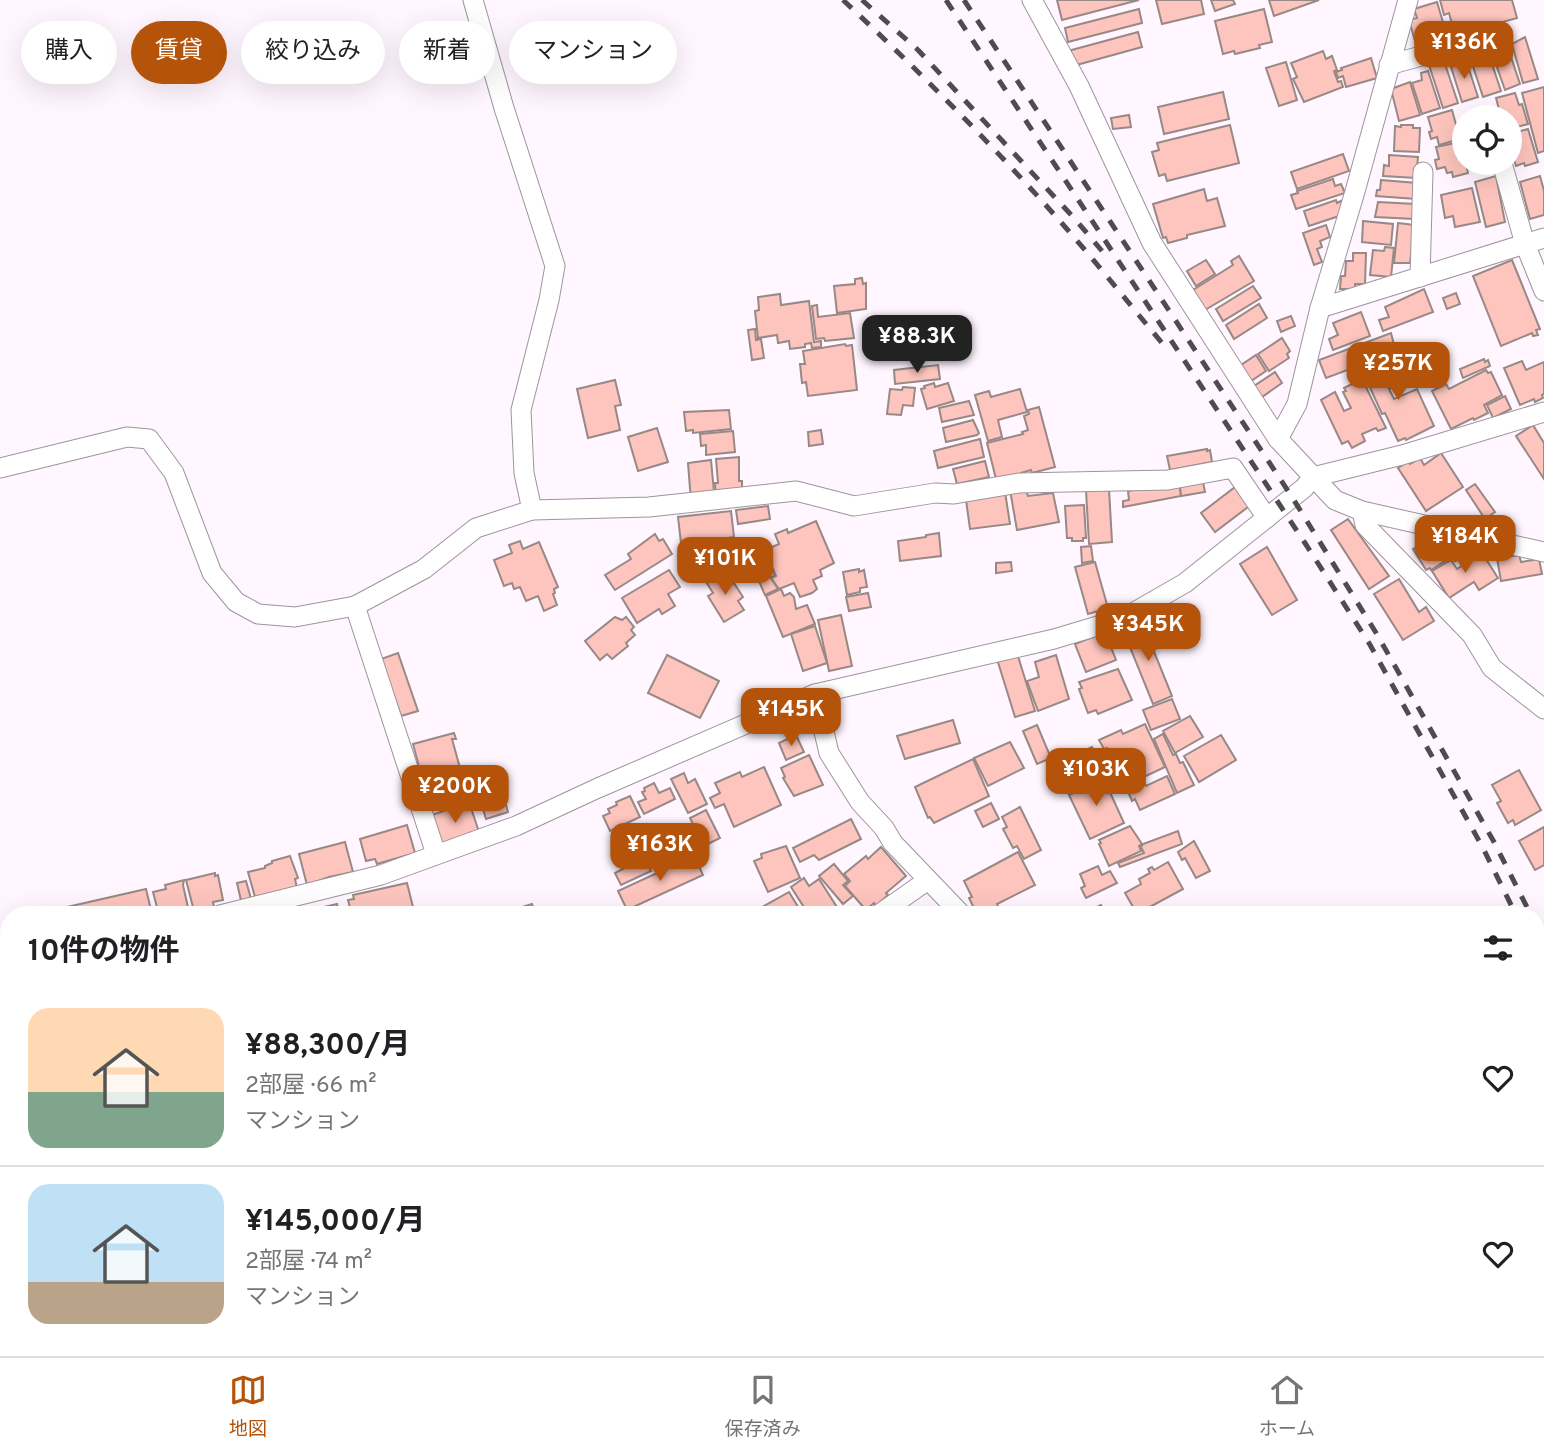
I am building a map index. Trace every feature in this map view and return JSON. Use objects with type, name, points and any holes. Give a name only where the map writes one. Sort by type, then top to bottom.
[{"type":"street","points":[[473,0],[504,108],[555,266],[521,410],[524,472],[532,510]]},
{"type":"street","points":[[1032,0],[1079,86],[1152,243],[1278,439],[1299,464],[1335,500],[1362,512],[1544,552]]},
{"type":"street","points":[[1278,439],[1297,404],[1320,308],[1408,0]]},
{"type":"street","points":[[1390,65],[1499,34]]},
{"type":"street","points":[[1419,277],[1423,172]]},
{"type":"street","points":[[1508,175],[1535,241],[1544,291]]},
{"type":"street","points":[[1320,308],[1535,241]]},
{"type":"street","points":[[256,906],[380,875],[516,826],[815,694],[1054,639],[1124,618],[1185,583],[1304,488],[1313,477],[1402,456],[1544,412]]},
{"type":"street","points":[[0,468],[127,437],[149,439],[174,473],[212,573],[236,602],[258,614],[295,617],[355,606],[424,569],[476,528],[532,510],[649,507],[796,491],[855,506],[935,493],[954,494],[1019,484],[1168,480],[1233,468],[1267,518]]},
{"type":"street","points":[[1362,512],[1365,525],[1472,635],[1492,668],[1544,709]]},
{"type":"street","points":[[355,606],[436,854]]},
{"type":"street","points":[[815,694],[829,753],[860,802],[953,906]]},
{"type":"street","points":[[891,906],[928,880]]},
{"type":"building","points":[[1057,0],[1139,0],[1062,20]]},
{"type":"building","points":[[1156,0],[1201,0],[1204,14],[1162,24]]},
{"type":"building","points":[[1211,0],[1233,0],[1235,4],[1215,11]]},
{"type":"building","points":[[1269,0],[1319,0],[1274,16]]},
{"type":"building","points":[[1440,0],[1512,0],[1517,18],[1455,35],[1449,13],[1444,15]]},
{"type":"building","points":[[1437,2],[1448,39],[1417,48],[1409,20],[1417,18],[1414,9]]},
{"type":"building","points":[[1139,9],[1142,23],[1068,42],[1065,28]]},
{"type":"building","points":[[1264,9],[1272,42],[1259,45],[1260,48],[1223,54],[1215,21]]},
{"type":"building","points":[[1138,32],[1142,47],[1073,66],[1068,51]]},
{"type":"building","points":[[1525,37],[1538,79],[1523,83],[1512,44]]},
{"type":"building","points":[[1507,45],[1520,84],[1505,90],[1491,50]]},
{"type":"building","points":[[1487,49],[1501,91],[1483,97],[1469,54]]},
{"type":"building","points":[[1323,51],[1326,59],[1332,56],[1337,70],[1334,71],[1343,87],[1304,102],[1293,79],[1297,77],[1291,63]]},
{"type":"building","points":[[1465,57],[1478,97],[1462,102],[1451,67],[1460,64],[1458,60]]},
{"type":"building","points":[[1371,58],[1377,78],[1346,87],[1343,76],[1338,78],[1336,72],[1342,70],[1341,68]]},
{"type":"building","points":[[1286,62],[1297,100],[1279,106],[1266,68]]},
{"type":"building","points":[[1445,64],[1458,103],[1443,108],[1429,65]]},
{"type":"building","points":[[1428,71],[1440,108],[1422,114],[1412,83],[1422,80],[1421,73]]},
{"type":"building","points":[[1410,82],[1420,115],[1399,121],[1391,89]]},
{"type":"building","points":[[1544,87],[1544,151],[1538,153],[1522,93]]},
{"type":"building","points":[[1223,92],[1229,119],[1164,134],[1158,107]]},
{"type":"building","points":[[1515,93],[1519,105],[1498,105],[1496,98]]},
{"type":"building","points":[[1522,104],[1528,124],[1522,126],[1522,105],[1519,105]]},
{"type":"building","points":[[1452,110],[1452,141],[1439,145],[1437,137],[1431,139],[1428,117]]},
{"type":"building","points":[[1129,115],[1131,127],[1113,129],[1111,118]]},
{"type":"building","points":[[1230,125],[1239,163],[1167,181],[1165,174],[1159,176],[1152,152],[1159,150],[1157,143]]},
{"type":"building","points":[[1395,126],[1420,128],[1419,152],[1394,151]]},
{"type":"building","points":[[1528,129],[1538,162],[1525,166],[1522,164],[1522,131]]},
{"type":"building","points":[[1452,144],[1452,172],[1447,173],[1445,167],[1437,169],[1435,160],[1439,159],[1436,147]]},
{"type":"building","points":[[1343,154],[1349,171],[1297,189],[1291,172]]},
{"type":"building","points":[[1389,155],[1418,157],[1416,178],[1383,176],[1384,165],[1389,166]]},
{"type":"building","points":[[1496,176],[1505,222],[1486,227],[1475,182]]},
{"type":"building","points":[[1540,176],[1544,191],[1544,215],[1530,219],[1520,182]]},
{"type":"building","points":[[1333,179],[1335,186],[1341,184],[1345,193],[1296,209],[1291,195]]},
{"type":"building","points":[[1381,180],[1417,183],[1416,199],[1376,196]]},
{"type":"building","points":[[1472,188],[1480,222],[1455,227],[1453,216],[1445,218],[1441,195]]},
{"type":"building","points":[[1204,189],[1207,201],[1217,198],[1225,226],[1187,235],[1187,238],[1168,243],[1166,237],[1163,238],[1153,204]]},
{"type":"building","points":[[1336,200],[1337,203],[1341,201],[1345,214],[1309,226],[1304,211]]},
{"type":"building","points":[[1378,202],[1415,204],[1414,219],[1375,217]]},
{"type":"building","points":[[1363,221],[1393,224],[1391,245],[1362,242]]},
{"type":"building","points":[[1398,223],[1415,225],[1410,263],[1394,263]]},
{"type":"building","points":[[1326,225],[1330,237],[1320,241],[1322,247],[1317,249],[1322,262],[1314,265],[1303,233]]},
{"type":"building","points":[[1385,247],[1394,248],[1391,277],[1370,275],[1373,250],[1384,251]]},
{"type":"building","points":[[1353,253],[1366,253],[1365,284],[1355,284],[1355,289],[1340,289],[1341,276],[1345,276],[1346,261],[1353,261]]},
{"type":"building","points":[[1239,256],[1254,281],[1205,310],[1193,290],[1233,265],[1231,261]]},
{"type":"building","points":[[1206,260],[1215,274],[1196,286],[1187,271]]},
{"type":"building","points":[[1512,260],[1540,329],[1536,330],[1538,335],[1533,336],[1532,333],[1501,346],[1473,276]]},
{"type":"building","points":[[862,278],[863,284],[866,283],[866,309],[837,313],[834,286],[855,284],[855,279]]},
{"type":"building","points":[[1253,286],[1261,298],[1223,321],[1216,309]]},
{"type":"building","points":[[1424,289],[1433,312],[1383,331],[1379,320],[1389,317],[1385,307]]},
{"type":"building","points":[[1456,293],[1460,304],[1447,309],[1443,298]]},
{"type":"building","points":[[780,294],[781,305],[809,301],[814,342],[821,341],[821,347],[812,348],[811,343],[805,344],[805,347],[790,349],[789,341],[778,343],[777,335],[758,338],[755,311],[759,310],[758,297]]},
{"type":"building","points":[[1259,304],[1267,318],[1234,339],[1226,325]]},
{"type":"building","points":[[817,305],[818,317],[850,313],[854,338],[825,341],[824,338],[816,339],[812,306]]},
{"type":"building","points":[[1361,312],[1370,336],[1333,350],[1329,339],[1338,335],[1333,323]]},
{"type":"building","points":[[1291,316],[1295,326],[1281,332],[1277,321]]},
{"type":"building","points":[[755,329],[756,340],[761,339],[764,358],[752,360],[748,330]]},
{"type":"building","points":[[1391,333],[1396,352],[1326,378],[1319,360]]},
{"type":"building","points":[[1282,338],[1290,351],[1287,354],[1289,358],[1269,371],[1258,354]]},
{"type":"building","points":[[852,345],[857,390],[808,396],[806,382],[802,383],[800,364],[805,364],[803,351]]},
{"type":"building","points":[[1256,355],[1266,371],[1251,381],[1241,365]]},
{"type":"building","points":[[1484,359],[1485,362],[1488,360],[1490,366],[1463,378],[1460,369]]},
{"type":"building","points":[[1522,361],[1526,370],[1544,362],[1544,394],[1543,398],[1535,402],[1534,399],[1520,405],[1504,368]]},
{"type":"building","points":[[1386,362],[1388,366],[1399,362],[1407,381],[1389,389],[1394,399],[1417,389],[1434,426],[1406,440],[1405,438],[1398,441],[1363,372]]},
{"type":"building","points":[[938,365],[940,379],[895,384],[894,370]]},
{"type":"building","points":[[1486,370],[1491,372],[1502,395],[1484,405],[1488,413],[1451,429],[1432,391],[1446,384],[1449,389]]},
{"type":"building","points":[[1275,372],[1282,383],[1262,397],[1254,386]]},
{"type":"building","points":[[1362,379],[1386,428],[1378,431],[1376,428],[1362,434],[1365,441],[1352,448],[1348,441],[1342,444],[1321,400],[1335,392],[1344,411],[1351,408],[1343,392],[1346,391],[1344,388]]},
{"type":"building","points":[[615,380],[621,405],[615,406],[620,430],[588,438],[577,389]]},
{"type":"building","points":[[934,383],[935,387],[948,383],[954,401],[927,409],[921,389]]},
{"type":"building","points":[[903,387],[915,388],[913,406],[903,405],[901,415],[887,414],[890,389],[902,390]]},
{"type":"building","points":[[1020,389],[1027,412],[998,420],[1002,437],[988,441],[975,395],[989,391],[991,397]]},
{"type":"building","points":[[1505,396],[1511,409],[1493,418],[1487,405]]},
{"type":"building","points":[[969,401],[974,415],[942,422],[939,408]]},
{"type":"building","points":[[1039,407],[1055,467],[1021,473],[1022,477],[996,479],[987,443],[1023,434],[1022,432],[1028,430],[1024,416],[1029,414],[1028,410]]},
{"type":"building","points":[[729,410],[731,429],[693,433],[693,430],[686,431],[684,412]]},
{"type":"building","points":[[973,420],[979,433],[977,435],[946,442],[943,428]]},
{"type":"building","points":[[1533,425],[1544,443],[1544,479],[1516,436]]},
{"type":"building","points":[[657,428],[668,462],[638,471],[628,437]]},
{"type":"building","points":[[821,430],[823,444],[809,446],[808,432]]},
{"type":"building","points":[[733,431],[735,452],[706,455],[706,445],[701,446],[700,434]]},
{"type":"building","points":[[980,439],[984,457],[938,468],[934,451]]},
{"type":"building","points":[[1210,450],[1212,462],[1170,470],[1167,456]]},
{"type":"building","points":[[1441,453],[1463,487],[1426,511],[1398,468],[1420,458],[1424,465]]},
{"type":"building","points":[[739,457],[739,481],[742,481],[742,488],[716,497],[716,459]]},
{"type":"building","points":[[711,460],[714,492],[691,501],[688,463]]},
{"type":"building","points":[[985,461],[989,477],[957,484],[953,469]]},
{"type":"building","points":[[1179,482],[1181,496],[1123,507],[1123,501],[1129,500],[1128,491]]},
{"type":"building","points":[[1203,482],[1205,492],[1181,496],[1180,486]]},
{"type":"building","points":[[1239,484],[1252,504],[1215,532],[1201,513]]},
{"type":"building","points":[[1475,484],[1495,512],[1485,519],[1466,490]]},
{"type":"building","points":[[1109,489],[1112,542],[1089,544],[1086,490]]},
{"type":"building","points":[[1010,490],[1026,490],[1028,496],[1053,493],[1059,522],[1017,530]]},
{"type":"building","points":[[1005,492],[1010,524],[970,529],[966,500]]},
{"type":"building","points":[[1084,505],[1086,538],[1083,538],[1083,541],[1072,541],[1072,538],[1067,538],[1065,506]]},
{"type":"building","points":[[768,506],[770,519],[738,524],[736,510]]},
{"type":"building","points":[[731,511],[734,537],[708,541],[709,548],[685,552],[684,542],[681,543],[678,517]]},
{"type":"building","points":[[1348,519],[1389,576],[1369,589],[1331,530]]},
{"type":"building","points":[[816,521],[834,563],[820,570],[822,576],[813,580],[817,589],[800,597],[794,583],[779,589],[771,578],[776,576],[765,550],[779,544],[775,534],[787,529],[788,533]]},
{"type":"building","points":[[939,533],[941,556],[900,561],[898,541]]},
{"type":"building","points":[[655,534],[659,541],[663,539],[672,554],[615,590],[605,575],[631,559],[628,554]]},
{"type":"building","points":[[1431,539],[1434,543],[1440,540],[1450,556],[1457,552],[1461,558],[1455,561],[1453,556],[1431,570],[1426,570],[1413,549]]},
{"type":"building","points":[[520,541],[523,549],[539,542],[558,587],[553,594],[557,605],[544,611],[538,596],[526,601],[520,587],[514,589],[512,583],[504,586],[494,560],[512,553],[509,545]]},
{"type":"building","points":[[761,545],[775,576],[770,577],[778,589],[765,595],[746,551]]},
{"type":"building","points":[[1091,546],[1093,561],[1082,563],[1081,547]]},
{"type":"building","points":[[1267,547],[1297,600],[1272,615],[1240,564]]},
{"type":"building","points":[[1482,553],[1498,578],[1479,590],[1474,582],[1449,598],[1432,571],[1451,560],[1457,569]]},
{"type":"building","points":[[1519,555],[1521,562],[1539,559],[1542,574],[1501,581],[1497,558]]},
{"type":"building","points":[[1011,562],[1012,571],[996,573],[996,563]]},
{"type":"building","points":[[1095,562],[1108,608],[1088,614],[1075,567]]},
{"type":"building","points":[[859,569],[859,572],[864,570],[867,587],[847,595],[843,572]]},
{"type":"building","points":[[669,570],[680,587],[668,594],[675,606],[662,614],[659,609],[637,623],[622,598]]},
{"type":"building","points":[[720,571],[729,586],[734,583],[743,597],[738,601],[744,610],[724,622],[708,596],[713,593],[705,580]]},
{"type":"building","points":[[1399,579],[1419,612],[1426,607],[1434,621],[1403,640],[1374,594]]},
{"type":"building","points":[[781,589],[784,596],[790,593],[794,597],[796,609],[807,605],[815,624],[783,637],[766,596]]},
{"type":"building","points":[[868,593],[871,607],[849,611],[846,597]]},
{"type":"building","points":[[841,615],[852,666],[829,671],[818,620]]},
{"type":"building","points":[[615,617],[622,620],[626,617],[634,627],[631,630],[635,635],[626,643],[628,646],[612,659],[607,654],[600,660],[585,641]]},
{"type":"building","points":[[1142,622],[1172,696],[1153,704],[1123,630]]},
{"type":"building","points":[[815,626],[827,663],[803,671],[791,634]]},
{"type":"building","points":[[1105,632],[1116,660],[1086,672],[1075,644]]},
{"type":"building","points":[[398,653],[418,711],[401,716],[381,659]]},
{"type":"building","points":[[1017,653],[1035,711],[1015,717],[997,659]]},
{"type":"building","points":[[667,655],[719,681],[700,718],[648,693]]},
{"type":"building","points":[[1056,655],[1069,699],[1038,711],[1027,681],[1039,677],[1035,662]]},
{"type":"building","points":[[1118,669],[1132,700],[1098,714],[1096,710],[1088,713],[1079,682]]},
{"type":"building","points":[[1172,699],[1180,719],[1151,730],[1143,710]]},
{"type":"building","points":[[1190,716],[1203,737],[1175,753],[1163,731]]},
{"type":"building","points":[[953,720],[960,743],[905,759],[897,736]]},
{"type":"building","points":[[1145,724],[1165,767],[1125,786],[1107,748],[1104,749],[1099,740],[1121,730],[1123,734]]},
{"type":"building","points":[[1037,725],[1051,758],[1037,764],[1023,731]]},
{"type":"building","points":[[454,733],[456,739],[452,739],[460,768],[422,778],[413,744]]},
{"type":"building","points":[[1163,734],[1173,755],[1176,754],[1180,763],[1183,762],[1194,785],[1177,793],[1154,739]]},
{"type":"building","points":[[796,735],[804,752],[786,760],[779,743]]},
{"type":"building","points":[[1221,735],[1236,760],[1199,782],[1184,756]]},
{"type":"building","points":[[1010,742],[1024,768],[988,786],[974,758]]},
{"type":"building","points":[[1092,747],[1100,769],[1065,785],[1053,764]]},
{"type":"building","points":[[809,755],[823,785],[794,796],[783,778],[785,777],[781,768]]},
{"type":"building","points":[[973,759],[989,796],[934,823],[928,818],[915,787]]},
{"type":"building","points":[[764,767],[781,805],[734,827],[724,804],[715,808],[710,798],[720,793],[715,783],[740,772],[742,777]]},
{"type":"building","points":[[1519,770],[1541,810],[1515,825],[1513,820],[1508,823],[1497,803],[1501,801],[1492,785]]},
{"type":"building","points":[[684,773],[688,783],[695,779],[707,804],[688,813],[671,779]]},
{"type":"building","points":[[455,774],[461,797],[429,806],[423,783]]},
{"type":"building","points":[[1167,776],[1175,794],[1140,810],[1135,799],[1132,801],[1126,787],[1143,779],[1146,786]]},
{"type":"building","points":[[492,777],[495,785],[500,783],[508,812],[486,819],[478,792],[482,790],[480,780]]},
{"type":"building","points":[[1104,779],[1124,823],[1090,839],[1069,795],[1094,780],[1095,783]]},
{"type":"building","points":[[654,783],[659,793],[670,788],[675,799],[644,814],[638,802],[646,799],[642,792],[645,791],[644,788]]},
{"type":"building","points":[[630,796],[640,817],[610,831],[603,816],[610,813],[608,809],[617,805],[616,802]]},
{"type":"building","points":[[459,800],[460,805],[469,802],[481,838],[440,848],[429,816],[452,808],[450,803]]},
{"type":"building","points":[[991,803],[999,819],[983,827],[975,811]]},
{"type":"building","points":[[1020,807],[1041,850],[1024,859],[1017,846],[1013,848],[1003,829],[1007,827],[1002,817]]},
{"type":"building","points":[[706,810],[720,838],[692,852],[686,839],[697,833],[690,818]]},
{"type":"building","points":[[851,819],[861,839],[819,860],[814,855],[800,862],[793,848]]},
{"type":"building","points":[[407,825],[415,853],[377,864],[375,859],[366,861],[360,839]]},
{"type":"building","points":[[1130,826],[1142,844],[1139,846],[1141,851],[1109,866],[1099,840]]},
{"type":"building","points":[[1544,827],[1544,865],[1535,870],[1519,841]]},
{"type":"building","points":[[1178,831],[1182,844],[1120,867],[1118,863],[1144,853],[1141,847],[1143,844]]},
{"type":"building","points":[[677,832],[687,853],[656,868],[650,857],[658,852],[653,842]]},
{"type":"building","points":[[1194,841],[1210,871],[1196,878],[1185,858],[1182,860],[1178,852]]},
{"type":"building","points":[[345,842],[353,872],[307,885],[299,854]]},
{"type":"building","points":[[786,846],[800,878],[768,892],[754,861],[762,858],[761,854]]},
{"type":"building","points":[[881,847],[906,876],[886,893],[888,895],[876,906],[874,903],[862,906],[845,886],[850,881],[844,874],[866,856],[868,859]]},
{"type":"building","points":[[641,849],[651,871],[621,885],[615,873],[625,868],[621,859]]},
{"type":"building","points":[[1018,852],[1035,885],[997,904],[998,906],[973,906],[969,898],[972,897],[964,881]]},
{"type":"building","points":[[290,856],[298,878],[295,879],[297,888],[255,897],[248,872],[265,868],[272,861]]},
{"type":"building","points":[[694,856],[703,875],[636,906],[625,906],[618,891]]},
{"type":"building","points":[[1168,862],[1183,889],[1152,906],[1132,906],[1125,893],[1141,884],[1139,879],[1150,873],[1148,869],[1152,867],[1154,870]]},
{"type":"building","points":[[834,864],[848,881],[843,885],[853,896],[843,904],[819,876]]},
{"type":"building","points":[[1098,866],[1102,875],[1110,871],[1117,883],[1086,898],[1081,888],[1085,886],[1080,874]]},
{"type":"building","points":[[215,873],[215,876],[218,875],[223,900],[213,902],[214,906],[193,906],[186,880]]},
{"type":"building","points":[[804,878],[809,886],[819,879],[836,906],[803,906],[791,887]]},
{"type":"building","points":[[184,880],[188,906],[157,906],[153,892],[166,889],[165,885]]},
{"type":"building","points":[[246,881],[252,902],[242,905],[237,883]]},
{"type":"building","points":[[407,883],[413,906],[350,906],[348,900],[354,899],[353,895]]},
{"type":"building","points":[[146,889],[150,906],[71,906]]},
{"type":"building","points":[[789,892],[798,906],[764,906]]},
{"type":"railway","points":[[843,0],[929,83],[1012,169],[1079,243],[1168,350]]},
{"type":"railway","points":[[862,0],[918,50],[1102,251]]},
{"type":"railway","points":[[946,0],[1369,643],[1483,848],[1512,906]]},
{"type":"railway","points":[[964,0],[1292,497],[1378,636],[1494,842],[1526,906]]}]
